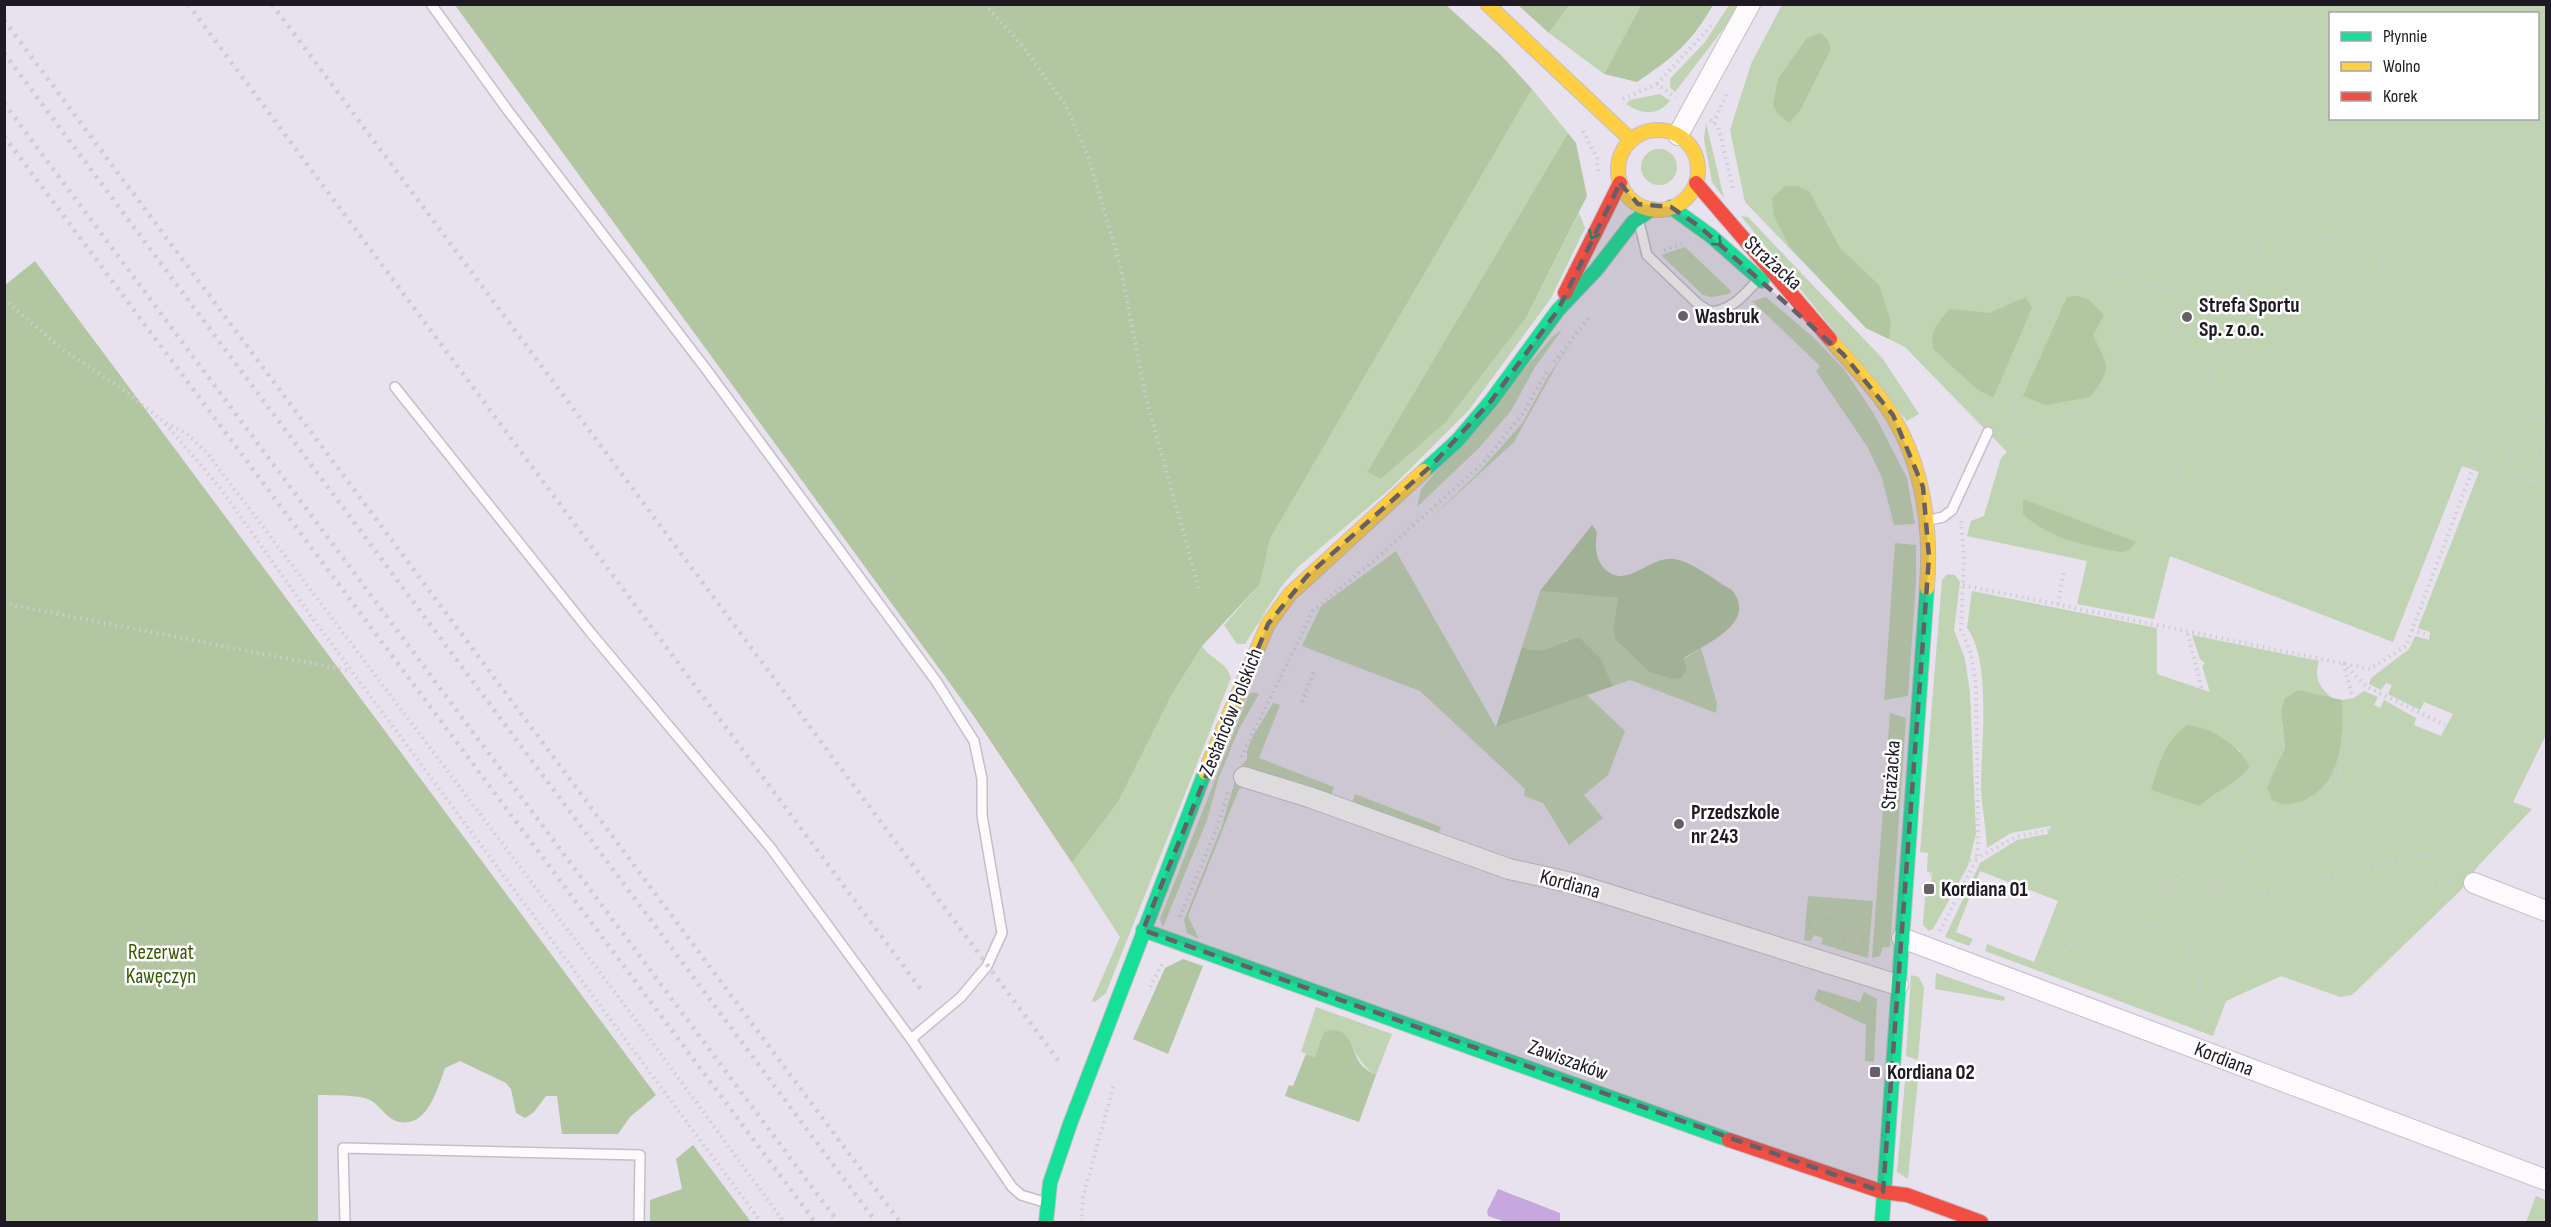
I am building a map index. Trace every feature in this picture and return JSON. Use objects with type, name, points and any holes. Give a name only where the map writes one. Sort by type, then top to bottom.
[{"type":"street","points":[[1487,4],[1631,140]]},
{"type":"street","points":[[1678,135],[1750,4]]},
{"type":"street","points":[[1656,130],[1678,135],[1688,143],[1696,158],[1696,183],[1686,198],[1671,207],[1652,209],[1629,198],[1620,183],[1618,164],[1625,147],[1643,132],[1656,130]]},
{"type":"street","name":"Zesłańców Polskich","points":[[1558,310],[1574,271],[1620,183]]},
{"type":"street","name":"Strażacka","points":[[1696,183],[1843,354],[1893,416],[1910,449],[1923,487],[1928,521],[1929,556],[1881,1222]]},
{"type":"street","name":"Strażacka","points":[[1671,207],[1711,236],[1843,354]]},
{"type":"street","name":"Zesłańców Polskich","points":[[1046,1222],[1050,1183],[1070,1124],[1143,930],[1245,673],[1268,624],[1307,576],[1379,514],[1456,441],[1491,401],[1558,310],[1596,270],[1613,246],[1638,218],[1652,209]]},
{"type":"street","name":"Kordiana","points":[[1238,774],[1310,797],[1500,866],[1572,883],[1898,985]]},
{"type":"street","points":[[2474,883],[2547,911]]},
{"type":"street","name":"Zawiszaków","points":[[1143,930],[1796,1164],[1883,1192],[1907,1195],[1982,1222]]},
{"type":"street","name":"Kordiana","points":[[1902,938],[2547,1180]]},
{"type":"lane","points":[[431,4],[508,112],[713,378],[936,681],[974,741],[982,779],[982,815],[1002,933],[999,945],[987,966],[961,997],[911,1039]]},
{"type":"lane","points":[[1638,218],[1645,250],[1698,304],[1711,312],[1728,308],[1742,297],[1769,268]]},
{"type":"lane","points":[[395,387],[591,633],[770,846],[911,1039],[1012,1188],[1021,1195],[1047,1203]]},
{"type":"lane","points":[[1928,521],[1943,517],[1952,510],[1988,432]]},
{"type":"lane","points":[[345,1222],[344,1148],[640,1155],[639,1222]]},
{"type":"path","points":[[985,4],[1020,43],[1065,104],[1088,156],[1120,264],[1145,394],[1200,589]]},
{"type":"path","points":[[1657,84],[1702,39],[1718,15]]},
{"type":"path","points":[[2199,401],[2271,215],[2383,259],[2378,278],[2407,290]]},
{"type":"path","points":[[1645,250],[1686,243],[1690,247]]},
{"type":"path","points":[[2168,289],[2181,257],[2246,281]]},
{"type":"path","points":[[2152,382],[2183,295],[2128,274],[2092,275],[2062,294],[2051,312],[2007,419],[2020,434],[2152,382],[2199,401],[2203,407],[2157,523]]},
{"type":"path","points":[[1963,585],[2370,669],[2406,646],[2547,274]]},
{"type":"path","points":[[4,299],[62,349],[121,388],[163,421],[186,433],[208,454],[645,1033],[784,1222]]},
{"type":"path","points":[[1179,925],[1238,774],[1252,730],[1275,692],[1313,611],[1418,524],[1484,462],[1513,428],[1548,369],[1594,310]]},
{"type":"path","points":[[2538,369],[2547,384]]},
{"type":"path","points":[[2501,398],[2547,415]]},
{"type":"path","points":[[2547,422],[2531,416],[2525,418],[2507,464],[2508,471],[2547,487]]},
{"type":"path","points":[[163,421],[221,489],[351,671],[761,1222]]},
{"type":"path","points":[[2485,440],[2507,448],[2506,455]]},
{"type":"path","points":[[2514,442],[2545,453]]},
{"type":"path","points":[[2533,482],[2547,445]]},
{"type":"path","points":[[1937,937],[1977,858],[1976,685],[1971,653],[1961,630],[1963,536]]},
{"type":"path","points":[[2058,604],[2064,570]]},
{"type":"path","points":[[4,602],[351,671]]},
{"type":"path","points":[[2412,630],[2428,636]]},
{"type":"path","points":[[1923,876],[1977,858],[2016,837],[2080,823],[2141,786],[2167,732],[2202,689],[2187,631]]},
{"type":"path","points":[[2343,663],[2367,687],[2445,725]]},
{"type":"path","points":[[2183,875],[2256,895],[2370,868],[2430,853],[2446,853],[2472,867],[2454,880],[2439,883],[2370,868],[2349,855],[2340,843],[2335,829],[2334,804],[2356,708],[2343,663]]},
{"type":"path","points":[[1302,702],[1314,671]]},
{"type":"path","points":[[1260,703],[1271,682]]},
{"type":"path","points":[[2038,989],[2047,968],[2072,946],[2103,929],[2144,899],[2183,875],[2210,813],[2256,766],[2276,737]]},
{"type":"path","points":[[2072,946],[2099,946],[2207,905],[2251,850],[2318,800],[2340,773]]},
{"type":"path","points":[[2165,888],[2204,998],[2206,1037]]},
{"type":"path","points":[[1806,944],[1814,925],[1824,915],[1831,912],[1858,939],[1858,958]]},
{"type":"path","points":[[1814,925],[1843,941],[1858,939]]},
{"type":"path","points":[[1146,998],[1160,965],[1167,958]]},
{"type":"path","points":[[1081,1222],[1083,1197],[1114,1083]]},
{"type":"highlighted area","points":[[1620,183],[1638,204],[1671,207],[1700,227],[1843,354],[1893,415],[1923,487],[1929,557],[1883,1192],[1143,930],[1268,624],[1307,576],[1432,465],[1491,401],[1558,310]]},
{"type":"green space","points":[[1642,4],[1713,5],[1697,30],[1681,48],[1637,82],[1604,74]]},
{"type":"green space","points":[[455,5],[1446,5],[1501,55],[1532,89],[1270,539],[1260,584],[1202,646],[1172,694],[1118,802],[1072,863],[973,715]]},
{"type":"green space","points":[[1518,5],[1569,5],[1549,33]]},
{"type":"green space","points":[[1569,5],[1642,5],[1604,74],[1549,33]]},
{"type":"green space","points":[[1729,5],[1738,5],[1724,28],[1675,92],[1670,87],[1670,79],[1705,42]]},
{"type":"green space","name":"Strefa Sportu Sp. z o.o.","points":[[1782,5],[2546,5],[2546,735],[2513,802],[2532,809],[2479,865],[2461,890],[2352,995],[2340,997],[2281,976],[2226,1001],[2213,1036],[1985,951],[1987,944],[2034,962],[2058,901],[1980,871],[1956,932],[1973,939],[1969,946],[1945,937],[1980,863],[2017,840],[2048,834],[2051,826],[2011,833],[1987,848],[1981,788],[1982,682],[1975,643],[1967,628],[1972,591],[2157,628],[2157,674],[2210,692],[2202,666],[2205,663],[2200,659],[2192,635],[2319,661],[2317,677],[2324,690],[2332,698],[2299,690],[2282,722],[2285,748],[2280,759],[2342,737],[2342,700],[2354,698],[2364,691],[2378,697],[2374,705],[2380,708],[2384,700],[2416,718],[2414,725],[2441,736],[2453,714],[2424,702],[2420,710],[2388,694],[2392,685],[2386,683],[2381,690],[2369,684],[2371,678],[2409,649],[2415,636],[2429,640],[2430,632],[2418,628],[2479,472],[2462,466],[2393,642],[2170,556],[2154,619],[2077,604],[2087,561],[1967,536],[1971,521],[1984,516],[2001,458],[2007,452],[1905,347],[1866,328],[1745,202],[1730,130],[1751,64]],"holes":[[[2197,726],[2240,751],[2229,784],[2215,792],[2200,806]]]},
{"type":"green space","points":[[1820,33],[1827,39],[1831,49],[1801,109],[1789,123],[1777,113],[1773,105],[1778,79],[1806,39]]},
{"type":"green space","points":[[1532,89],[1568,133],[1367,472],[1381,479],[1445,423],[1526,318],[1579,213],[1585,228],[1551,298],[1469,410],[1391,488],[1298,567],[1281,587],[1245,644],[1237,644],[1224,625],[1260,584],[1270,539]]},
{"type":"green space","points":[[1660,94],[1670,101],[1654,112],[1643,112],[1626,104],[1630,100]]},
{"type":"green space","points":[[1706,123],[1724,198],[1712,182],[1704,139]]},
{"type":"green space","points":[[1568,133],[1576,143],[1587,196],[1526,318],[1445,423],[1381,479],[1367,472]]},
{"type":"green space","points":[[1659,149],[1672,154],[1677,167],[1672,180],[1659,185],[1646,180],[1641,167],[1646,154]]},
{"type":"green space","points":[[1785,186],[1797,186],[1809,191],[1840,248],[1879,285],[1891,322],[1889,339],[1866,328],[1789,246],[1774,216],[1772,198]]},
{"type":"green space","points":[[1741,216],[1748,217],[1883,359],[1919,414],[1907,421]]},
{"type":"green space","points":[[1685,247],[1731,291],[1729,294],[1712,297],[1703,295],[1661,255]]},
{"type":"green space","name":"Rezerwat Kawęczyn","points":[[35,261],[656,1095],[630,1117],[618,1134],[562,1134],[557,1096],[546,1096],[534,1112],[525,1118],[516,1113],[511,1089],[506,1083],[460,1061],[445,1068],[435,1095],[425,1112],[410,1122],[395,1121],[365,1098],[318,1095],[318,1222],[5,1222],[4,286]]},
{"type":"green space","points":[[2079,296],[2089,300],[2104,315],[2093,335],[2105,361],[2105,373],[2102,379],[2090,397],[2045,405],[2023,396],[2067,297]]},
{"type":"green space","points":[[1766,297],[1813,337],[1844,369],[1874,414],[1907,478],[1915,524],[1894,525],[1882,478],[1868,448],[1816,371],[1820,366],[1752,301]]},
{"type":"green space","points":[[2026,297],[2032,308],[1993,398],[1977,389],[1933,349],[1934,332],[1950,309],[1989,313]]},
{"type":"green space","points":[[1562,330],[1535,367],[1511,411],[1479,448],[1417,507],[1421,489],[1553,336]]},
{"type":"green space","points":[[1575,338],[1555,368],[1514,442],[1431,518],[1480,471],[1523,422],[1548,376]]},
{"type":"green space","points":[[2023,499],[2136,542],[2129,550],[2122,552],[2069,540],[2044,529],[2023,514]]},
{"type":"green space","points":[[1592,525],[1597,532],[1598,559],[1603,567],[1612,574],[1621,576],[1658,561],[1679,560],[1699,569],[1732,590],[1738,602],[1739,612],[1734,622],[1716,639],[1684,658],[1687,670],[1681,678],[1672,679],[1650,672],[1615,640],[1613,629],[1618,598],[1540,591]]},
{"type":"green space","points":[[1895,543],[1916,545],[1916,582],[1908,696],[1884,700]]},
{"type":"green space","points":[[1396,551],[1496,727],[1587,695],[1625,731],[1608,775],[1584,795],[1603,818],[1569,845],[1543,803],[1524,796],[1525,789],[1420,691],[1302,646],[1321,606]]},
{"type":"green space","points":[[1947,574],[1955,575],[1960,582],[1954,630],[1965,659],[1970,693],[1976,834],[1968,866],[1933,929],[1929,931],[1923,925],[1925,897],[1931,896],[1932,872],[1927,872],[1928,853],[1920,852],[1942,580]]},
{"type":"green space","points":[[1540,591],[1619,598],[1613,629],[1615,640],[1629,653],[1684,659],[1701,648],[1717,703],[1716,713],[1630,680],[1613,686],[1601,659],[1567,640],[1556,647],[1545,650],[1522,647]]},
{"type":"green space","points":[[1580,638],[1601,659],[1613,686],[1496,727],[1522,647],[1532,650],[1546,649]]},
{"type":"green space","points":[[1202,646],[1226,668],[1231,678],[1106,993],[1095,1002],[1092,1001],[1120,937],[1072,863],[1118,802],[1172,694]]},
{"type":"green space","points":[[2299,690],[2342,700],[2341,743],[2333,771],[2317,793],[2292,804],[2284,804],[2272,800],[2267,787],[2285,748],[2281,711],[2285,698]]},
{"type":"green space","points":[[1254,692],[1259,694],[1239,729],[1219,777],[1207,820],[1163,927],[1160,919],[1249,694]]},
{"type":"green space","points":[[1273,703],[1280,705],[1259,758],[1334,787],[1330,798],[1239,769],[1247,759],[1247,751],[1252,738]]},
{"type":"green space","points":[[1890,713],[1906,718],[1890,947],[1883,947],[1880,956],[1872,958]]},
{"type":"green space","points":[[2187,725],[2205,729],[2223,738],[2239,752],[2249,767],[2200,806],[2151,790],[2168,746],[2179,731]]},
{"type":"green space","points":[[1235,781],[1251,784],[1239,789],[1188,916],[1199,939],[1187,933],[1184,920],[1221,828]]},
{"type":"green space","points":[[1355,794],[1441,827],[1437,838],[1351,806]]},
{"type":"green space","points":[[1808,896],[1873,901],[1868,958],[1821,944],[1823,938],[1814,935],[1811,941],[1804,940]]},
{"type":"green space","points":[[1183,959],[1203,966],[1168,1054],[1133,1039],[1165,968]]},
{"type":"green space","points":[[1936,973],[2005,997],[2004,1001],[1935,989]]},
{"type":"green space","points":[[1911,975],[1919,977],[1924,988],[1918,1060],[1906,1056]]},
{"type":"green space","points":[[1818,989],[1860,1002],[1864,992],[1877,999],[1874,1062],[1865,1061],[1866,1025],[1814,1000]]},
{"type":"green space","points":[[1316,1007],[1392,1034],[1376,1075],[1363,1064],[1338,1030],[1315,1057],[1301,1052]]},
{"type":"green space","points":[[1333,1030],[1344,1034],[1362,1065],[1376,1075],[1359,1122],[1285,1096],[1289,1085],[1293,1086],[1306,1054],[1315,1057],[1324,1032]]},
{"type":"green space","points":[[1909,1077],[1918,1079],[1908,1179],[1897,1172],[1905,1081]]},
{"type":"green space","points":[[693,1145],[751,1222],[650,1222],[650,1200],[682,1189],[676,1159]]},
{"type":"green space","points":[[2536,1196],[2546,1200],[2546,1222],[2526,1222]]},
{"type":"shaded area","points":[[1498,1189],[1560,1213],[1560,1222],[1506,1222],[1488,1216],[1487,1211]]},
{"type":"railway","points":[[188,4],[922,991]]},
{"type":"railway","points":[[272,4],[1061,1064]]},
{"type":"railway","points":[[4,20],[900,1222]]},
{"type":"railway","points":[[4,53],[876,1222]]},
{"type":"railway","points":[[4,103],[838,1222]]},
{"type":"railway","points":[[4,136],[815,1222]]},
{"type":"traffic: fast","points":[[1671,207],[1711,236],[1762,281]]},
{"type":"traffic: fast","points":[[1424,471],[1457,441],[1491,401],[1558,310],[1596,270],[1633,222],[1652,209]]},
{"type":"traffic: fast","points":[[1882,1222],[1927,588]]},
{"type":"traffic: fast","points":[[1046,1222],[1050,1183],[1070,1124],[1205,772]]},
{"type":"traffic: fast","points":[[1143,930],[1729,1140]]},
{"type":"traffic: slow","points":[[1487,4],[1631,140]]},
{"type":"traffic: slow","points":[[1658,130],[1673,133],[1686,142],[1695,155],[1698,170],[1695,185],[1686,198],[1673,207],[1658,210],[1643,207],[1630,198],[1621,185],[1618,170],[1621,155],[1630,142],[1643,133],[1658,130]]},
{"type":"traffic: slow","points":[[1830,339],[1893,416],[1914,462],[1928,537],[1927,588]]},
{"type":"traffic: slow","points":[[1205,772],[1268,624],[1290,594],[1424,471]]},
{"type":"traffic: jam","points":[[1565,293],[1620,183]]},
{"type":"traffic: jam","points":[[1696,183],[1830,339]]},
{"type":"traffic: jam","points":[[1729,1140],[1883,1192],[1907,1195],[1981,1222]]},
{"type":"place","name":"Wasbruk","points":[[1683,316]]},
{"type":"place","name":"Strefa Sportu Sp. z o.o.","points":[[2187,317]]},
{"type":"place","name":"Przedszkole nr 243","points":[[1679,824]]},
{"type":"place","name":"Kordiana 01","points":[[1929,889]]},
{"type":"place","name":"Kordiana 02","points":[[1875,1072]]}]
